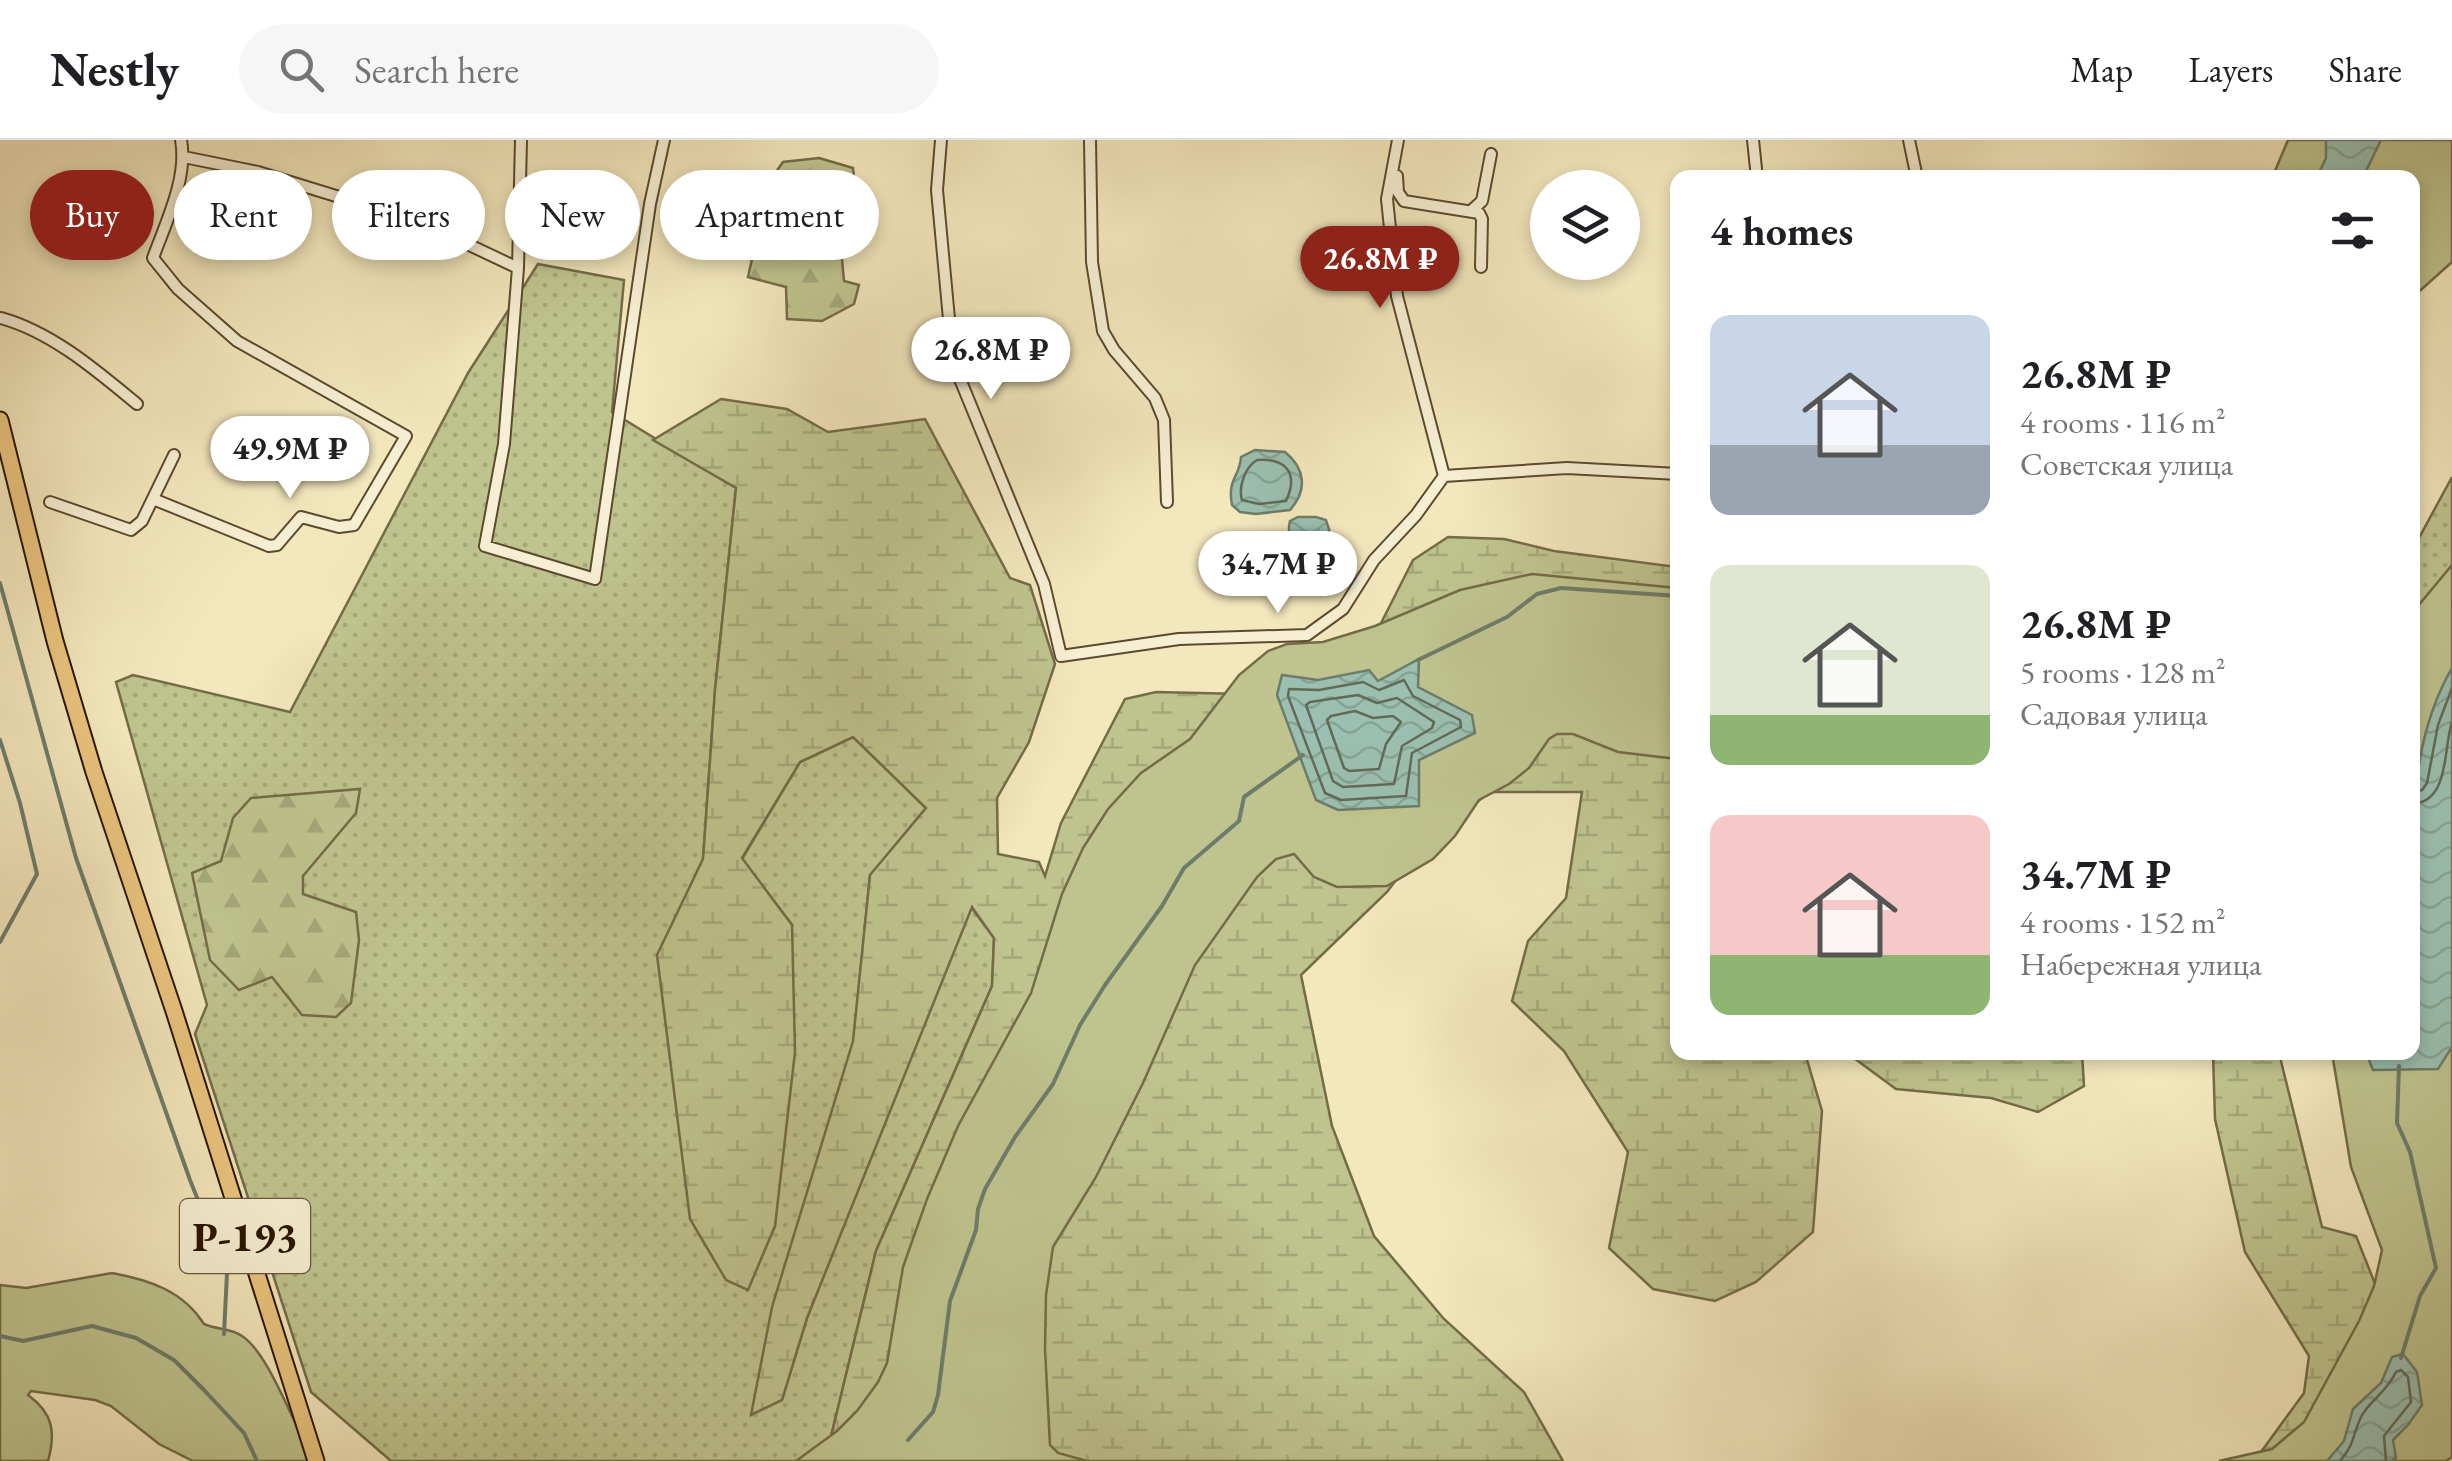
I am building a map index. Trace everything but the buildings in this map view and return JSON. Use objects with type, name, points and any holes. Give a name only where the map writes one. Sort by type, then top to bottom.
[{"type":"highway","name":"Р-193","points":[[0,420],[34,564],[77,716],[316,1461]]},
{"type":"street","points":[[153,499],[268,546],[277,546],[301,517],[339,527],[354,525],[406,436],[237,341],[178,289],[153,258],[184,156],[181,140]]},
{"type":"street","points":[[522,140],[518,268],[504,444],[485,546],[596,580],[650,204],[664,140]]},
{"type":"street","points":[[941,140],[937,190],[953,362],[1044,584],[1061,656],[1180,639],[1308,635],[1343,609],[1374,560],[1416,515],[1444,476]]},
{"type":"street","points":[[1090,140],[1092,262],[1103,331],[1114,350],[1156,398],[1164,420],[1167,502]]},
{"type":"street","points":[[1398,140],[1386,199],[1397,296],[1444,476]]},
{"type":"street","points":[[1753,140],[1756,170]]},
{"type":"street","points":[[1909,140],[1915,170]]},
{"type":"street","points":[[1472,210],[1482,201],[1491,154]]},
{"type":"street","points":[[184,156],[387,206],[518,268]]},
{"type":"street","points":[[1392,172],[1398,176],[1398,192],[1404,201],[1472,210],[1482,219],[1481,268]]},
{"type":"street","points":[[2,318],[44,337],[136,404]]},
{"type":"street","points":[[50,502],[131,530],[142,520],[174,454]]},
{"type":"street","points":[[1444,476],[1568,468],[1670,474]]},
{"type":"green space","points":[[2288,140],[2452,140],[2452,262],[2420,291],[2420,170],[2275,170]]},
{"type":"green space","points":[[819,158],[853,170],[777,170],[783,162]]},
{"type":"green space","points":[[752,260],[842,260],[844,281],[859,285],[854,304],[822,321],[787,319],[786,287],[748,277]]},
{"type":"green space","points":[[538,264],[624,280],[612,412],[736,488],[715,690],[703,859],[658,956],[747,1289],[775,1226],[792,925],[742,859],[800,762],[853,737],[926,808],[870,876],[853,1046],[782,1400],[807,1318],[971,907],[994,938],[992,986],[876,1251],[828,1449],[820,1461],[391,1461],[311,1392],[195,1034],[207,1005],[116,682],[133,675],[290,712],[468,373]]},
{"type":"green space","points":[[721,399],[787,409],[828,432],[925,419],[1010,578],[1030,585],[1055,664],[1029,742],[997,798],[998,854],[1039,862],[1045,876],[1061,823],[1125,699],[1156,692],[1242,694],[1375,635],[1413,560],[1448,537],[1504,539],[1554,551],[1670,566],[1670,1060],[1807,1060],[1822,1111],[1813,1232],[1756,1282],[1715,1301],[1653,1289],[1609,1248],[1628,1152],[1564,1051],[1512,1001],[1528,941],[1566,898],[1582,792],[1489,792],[1415,855],[1387,892],[1301,975],[1332,1126],[1374,1236],[1444,1319],[1524,1392],[1563,1461],[915,1461],[828,1449],[876,1251],[992,986],[994,938],[972,907],[807,1318],[782,1400],[751,1415],[772,1307],[853,1041],[870,875],[926,808],[853,737],[800,762],[742,858],[792,925],[795,1052],[775,1226],[748,1290],[726,1280],[690,1219],[657,955],[703,859],[715,690],[736,488],[653,440]]},
{"type":"green space","points":[[2452,477],[2452,619],[2420,643],[2420,536]]},
{"type":"green space","points":[[2452,565],[2452,1457],[2446,1461],[2219,1461],[2272,1449],[2304,1422],[2374,1286],[2382,1250],[2351,1167],[2333,1060],[2420,1060],[2420,604]]},
{"type":"green space","points":[[1532,574],[1670,587],[1670,758],[1618,752],[1573,734],[1557,734],[1529,768],[1479,800],[1455,836],[1433,859],[1387,886],[1337,887],[1314,877],[1294,854],[1276,859],[1257,877],[1195,965],[1096,1177],[1053,1247],[1046,1295],[1045,1349],[1050,1445],[1058,1453],[1087,1461],[796,1461],[837,1431],[878,1382],[887,1363],[903,1267],[927,1199],[958,1126],[1031,993],[1062,894],[1083,848],[1108,809],[1141,773],[1190,739],[1239,675],[1268,651],[1287,644],[1323,642],[1375,626],[1460,590]]},
{"type":"green space","points":[[360,789],[356,813],[303,876],[303,894],[356,912],[359,940],[351,1003],[336,1017],[302,1015],[272,977],[239,990],[210,960],[192,873],[221,861],[233,818],[251,798]]},
{"type":"green space","points":[[1857,1060],[2082,1060],[2084,1086],[2038,1112],[1991,1098],[1896,1089]]},
{"type":"green space","points":[[2213,1060],[2281,1060],[2322,1227],[2356,1236],[2403,1354],[2344,1441],[2261,1452],[2304,1393],[2309,1356],[2245,1252],[2215,1119]]},
{"type":"green space","points":[[112,1273],[139,1279],[176,1295],[204,1324],[238,1333],[252,1345],[272,1375],[315,1461],[193,1461],[159,1444],[111,1406],[31,1391],[28,1395],[43,1409],[50,1424],[48,1461],[0,1461],[0,1285],[26,1288]]},
{"type":"water","points":[[2326,140],[2381,140],[2366,170],[2320,170],[2326,158]]},
{"type":"water","points":[[1255,450],[1285,452],[1297,465],[1302,487],[1290,510],[1256,514],[1240,512],[1232,505],[1232,483],[1241,457]]},
{"type":"water","points":[[1298,517],[1326,520],[1342,579],[1329,582],[1295,548],[1289,530],[1290,521]]},
{"type":"water","points":[[1419,659],[1418,687],[1472,715],[1475,733],[1419,760],[1419,806],[1338,810],[1316,800],[1277,695],[1282,675],[1318,680],[1369,670],[1378,681]]},
{"type":"water","points":[[2452,668],[2452,1047],[2438,1069],[2373,1070],[2369,1060],[2420,1060],[2420,760],[2438,696]]},
{"type":"water","points":[[2403,1354],[2417,1372],[2422,1405],[2393,1440],[2396,1458],[2327,1461],[2344,1441],[2353,1409],[2381,1383],[2392,1357]]},
{"type":"waterway","points":[[0,583],[76,858],[227,1273],[224,1334]]},
{"type":"waterway","points":[[1418,660],[1507,617],[1537,594],[1561,588],[1670,595]]},
{"type":"waterway","points":[[0,740],[37,874],[0,942]]},
{"type":"waterway","points":[[908,1440],[933,1412],[950,1301],[976,1230],[985,1189],[1015,1137],[1053,1084],[1080,1025],[1184,868],[1239,821],[1244,797],[1303,755]]},
{"type":"waterway","points":[[2399,1066],[2397,1123],[2410,1152],[2436,1268],[2420,1296],[2401,1358]]},
{"type":"waterway","points":[[0,1336],[23,1341],[92,1326],[136,1338],[174,1360],[205,1391],[244,1433],[257,1461]]}]
